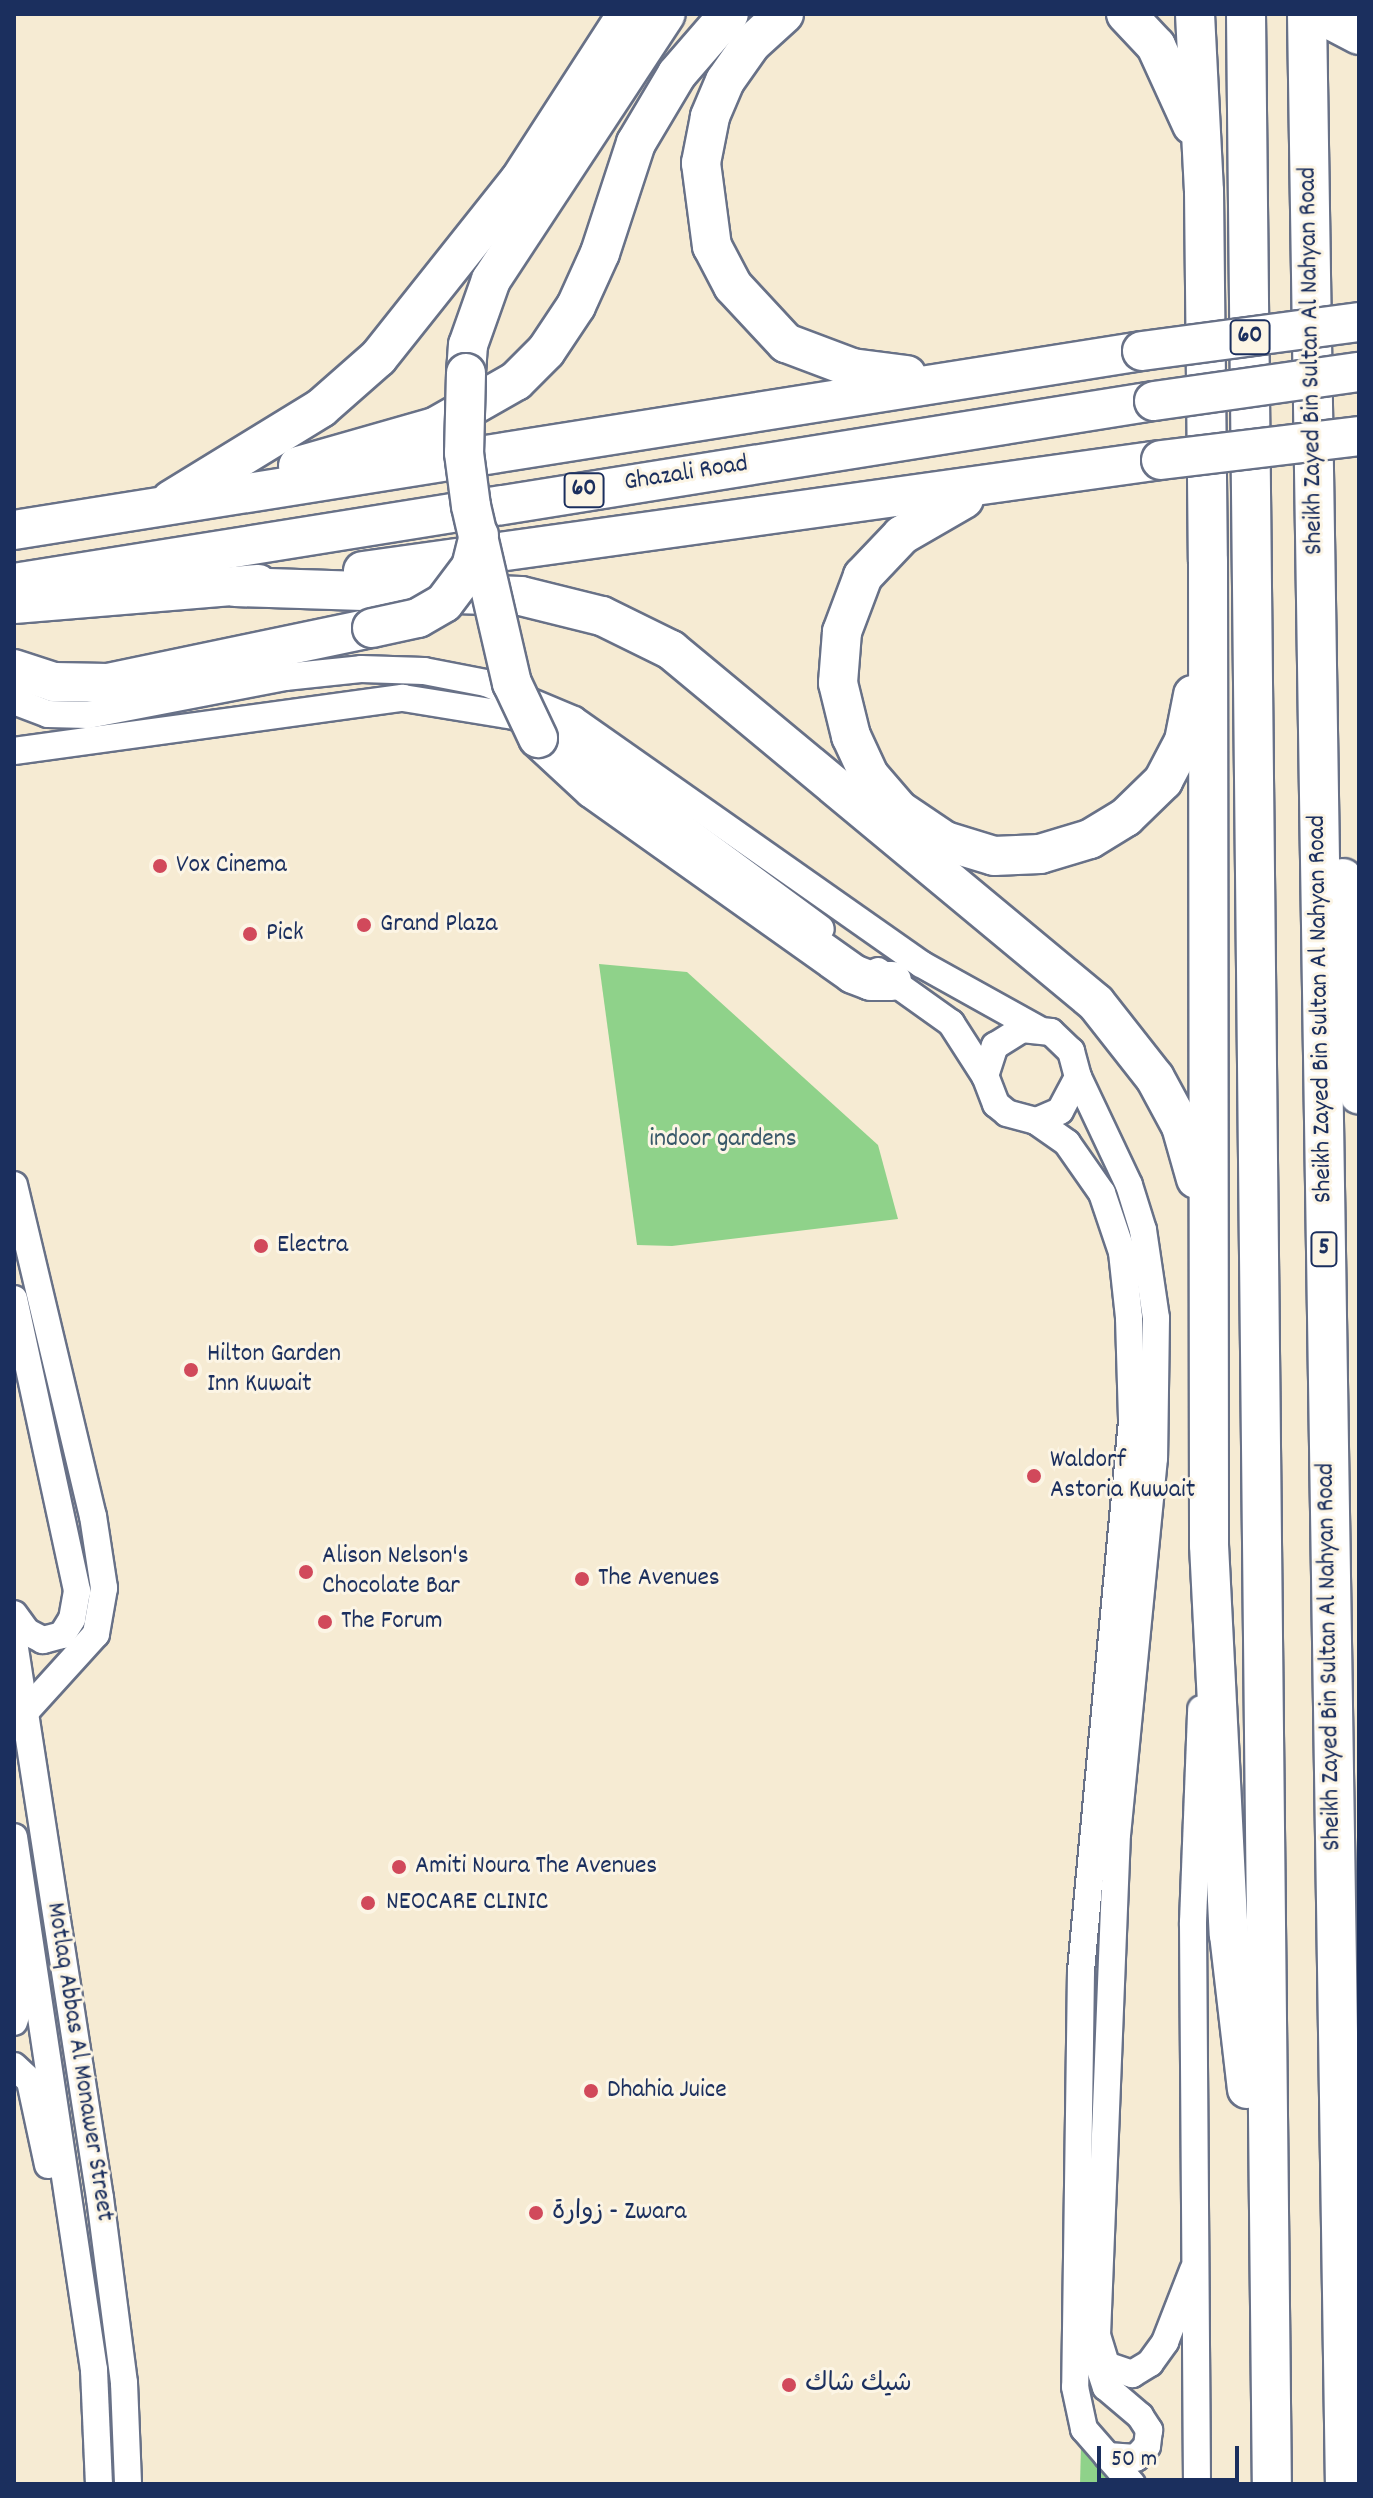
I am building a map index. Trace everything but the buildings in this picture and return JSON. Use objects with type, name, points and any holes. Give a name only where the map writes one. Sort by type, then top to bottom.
[{"type":"highway","points":[[157,508],[321,408],[378,358],[519,181],[627,14]]},
{"type":"highway","points":[[666,14],[491,280],[468,345],[464,453],[512,683],[538,738],[593,789],[853,974],[892,981]]},
{"type":"highway","points":[[552,189],[687,14]]},
{"type":"highway","points":[[234,497],[284,470],[435,427],[516,381],[546,351],[576,306],[600,253],[636,143],[677,74],[729,14]]},
{"type":"highway","points":[[784,14],[751,44],[725,81],[710,117],[701,163],[712,246],[733,286],[786,343],[852,368],[961,379]]},
{"type":"highway","points":[[1126,14],[1156,46],[1190,115],[1204,191]]},
{"type":"highway","points":[[1195,14],[1204,191],[1208,561],[1209,1545],[1229,1934],[1268,2233]]},
{"type":"highway","points":[[1246,14],[1272,2484]]},
{"type":"highway","name":"Sheikh Zayed Bin Sultan Al Nahyan Road","points":[[1307,14],[1345,2484]]},
{"type":"highway","points":[[1319,14],[1359,35]]},
{"type":"highway","name":"Ghazali Road","points":[[14,530],[1142,351],[1359,322]]},
{"type":"highway","name":"Ghazali Road","points":[[14,583],[1154,401],[1359,372]]},
{"type":"highway","points":[[14,604],[235,587],[987,488],[1161,460],[1359,436]]},
{"type":"highway","points":[[987,488],[902,535],[863,576],[842,632],[838,683],[851,736],[869,775],[899,810],[945,841],[994,856],[1040,854],[1090,839],[1126,817],[1163,781],[1184,741],[1208,561]]},
{"type":"highway","points":[[1314,494],[1359,1094]]},
{"type":"highway","points":[[14,669],[54,682],[108,683],[418,618],[444,603],[471,567],[479,535]]},
{"type":"highway","points":[[235,587],[483,593],[551,601],[630,627],[703,673],[1096,1003],[1129,1040],[1181,1126],[1195,1173],[1208,1334]]},
{"type":"street","points":[[14,701],[48,714],[88,715],[285,677],[361,669],[424,671],[486,683],[574,720],[921,964],[1062,1040],[1129,1185],[1143,1230],[1158,1362],[1145,1566],[1117,1833],[1097,2335],[1099,2376],[1149,2430],[1147,2446],[1136,2458],[1107,2456]]},
{"type":"street","points":[[14,751],[233,727],[403,698],[527,720],[555,733],[951,1023],[985,1076],[996,1104],[1007,1113],[1036,1121],[1081,1158],[1110,1209],[1122,1252],[1132,1352],[1130,1444],[1081,1971],[1075,2396],[1084,2429],[1132,2484]]},
{"type":"street","points":[[985,1076],[988,1060],[1007,1035],[1038,1029]]},
{"type":"street","points":[[1036,1121],[1060,1111],[1078,1077]]},
{"type":"street","points":[[15,1195],[93,1516],[104,1588],[96,1634],[27,1710]]},
{"type":"street","points":[[14,1299],[65,1523],[77,1591],[72,1619],[62,1635],[43,1640],[27,1632],[14,1614]]},
{"type":"street","points":[[65,1523],[93,1516]]},
{"type":"street","points":[[1197,2484],[1193,2270],[1193,1922],[1209,1545]]},
{"type":"street","name":"Motlaq Abbas Al Monawer Street","points":[[14,1642],[27,1710],[100,2198],[124,2383],[128,2484]]},
{"type":"street","name":"Motlaq Abbas Al Monawer Street","points":[[14,1837],[94,2370],[99,2484]]},
{"type":"street","points":[[14,2022],[20,2004],[16,1927],[22,1885]]},
{"type":"street","points":[[14,2066],[30,2081],[55,2194],[76,2239]]},
{"type":"street","points":[[1097,2335],[1101,2358],[1113,2370],[1142,2370],[1165,2342],[1193,2270]]},
{"type":"green space","name":"indoor gardens","points":[[599,964],[687,972],[878,1145],[898,1219],[672,1246],[637,1245]]},
{"type":"green space","points":[[1081,2445],[1113,2484],[1080,2484]]},
{"type":"place","name":"Vox Cinema","points":[[160,866]]},
{"type":"place","name":"Grand Plaza","points":[[364,925]]},
{"type":"place","name":"Pick","points":[[250,934]]},
{"type":"place","name":"Electra","points":[[261,1246]]},
{"type":"place","name":"Hilton Garden Inn Kuwait","points":[[191,1370]]},
{"type":"place","name":"Waldorf Astoria Kuwait","points":[[1034,1476]]},
{"type":"place","name":"Alison Nelson's Chocolate Bar","points":[[306,1572]]},
{"type":"place","name":"The Avenues","points":[[582,1579]]},
{"type":"place","name":"The Forum","points":[[325,1622]]},
{"type":"place","name":"Amiti Noura The Avenues","points":[[399,1867]]},
{"type":"place","name":"NEOCARE CLINIC","points":[[368,1903]]},
{"type":"place","name":"Dhahia Juice","points":[[591,2091]]},
{"type":"place","name":"زوارة - Zwara","points":[[536,2213]]},
{"type":"place","name":"شيك شاك","points":[[789,2385]]}]
